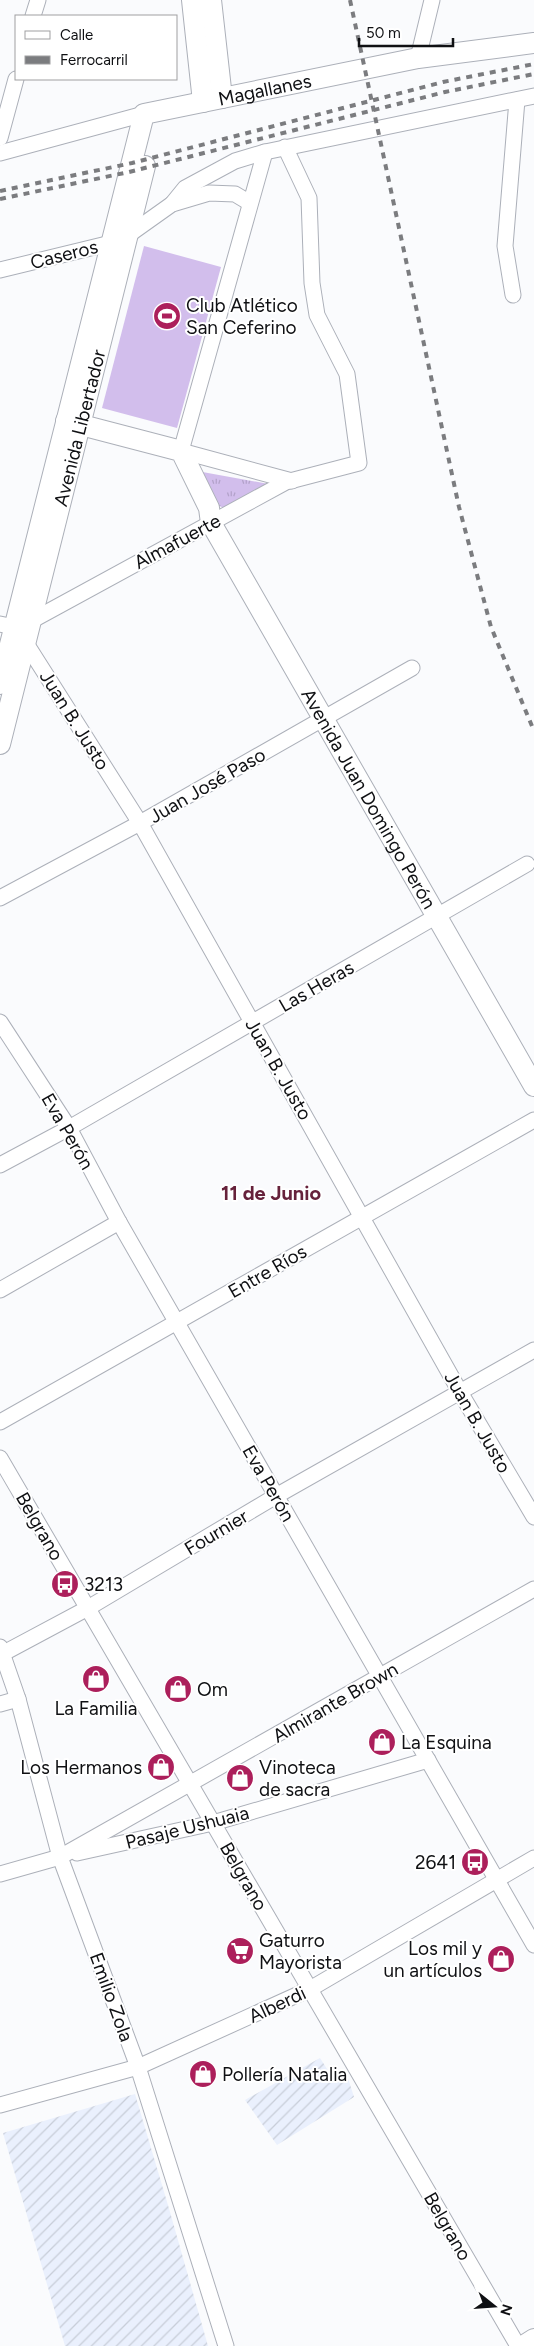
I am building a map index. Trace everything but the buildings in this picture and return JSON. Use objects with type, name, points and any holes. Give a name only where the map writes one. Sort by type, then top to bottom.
[{"type":"main road","points":[[192,0],[212,100]]},
{"type":"main road","points":[[211,0],[212,100]]},
{"type":"main road","name":"Magallanes","points":[[152,112],[418,58],[534,42]]},
{"type":"main road","name":"Avenida Libertador","points":[[0,684],[18,628],[73,422],[152,112]]},
{"type":"main road","points":[[73,422],[181,451]]},
{"type":"main road","name":"Avenida Juan Domingo Perón","points":[[181,451],[214,516],[442,914],[534,1064]]},
{"type":"main road","name":"Avenida Libertador","points":[[0,744],[18,628]]},
{"type":"main road","name":"Avenida Juan Domingo Perón","points":[[442,914],[534,1086]]},
{"type":"main road","points":[[523,2346],[534,2339]]},
{"type":"street","points":[[33,15],[38,0]]},
{"type":"street","points":[[418,58],[432,0]]},
{"type":"street","points":[[0,138],[15,80]]},
{"type":"street","points":[[119,240],[172,204],[185,188],[235,161],[285,147],[534,96]]},
{"type":"street","points":[[513,295],[505,246],[517,100]]},
{"type":"street","name":"Magallanes","points":[[0,153],[152,112]]},
{"type":"street","name":"Almafuerte","points":[[18,628],[214,516],[292,481],[359,463],[347,374],[318,315],[312,284],[309,198],[285,147]]},
{"type":"street","points":[[265,152],[181,451],[292,481]]},
{"type":"street","points":[[172,204],[209,193],[235,194],[250,203]]},
{"type":"street","name":"Caseros","points":[[0,270],[119,240]]},
{"type":"street","name":"Juan B. Justo","points":[[18,628],[140,823],[460,1392],[534,1517]]},
{"type":"street","name":"Juan José Paso","points":[[0,898],[140,823],[412,668]]},
{"type":"street","name":"Las Heras","points":[[0,1165],[69,1128],[527,864]]},
{"type":"street","name":"Eva Perón","points":[[0,1022],[69,1128],[119,1222],[534,1945]]},
{"type":"street","name":"Entre Ríos","points":[[0,1422],[534,1120]]},
{"type":"street","points":[[0,1290],[119,1222]]},
{"type":"street","name":"Fournier","points":[[1,1651],[88,1608],[276,1496],[534,1350]]},
{"type":"street","name":"Belgrano","points":[[0,1458],[518,2346]]},
{"type":"street","name":"Almirante Brown","points":[[0,1874],[60,1857],[534,1588]]},
{"type":"street","name":"Emilio Zola","points":[[1,1651],[18,1699],[60,1857],[138,2067],[226,2346]]},
{"type":"street","points":[[0,1704],[18,1699]]},
{"type":"street","name":"Pasaje Ushuaia","points":[[60,1857],[213,1823],[428,1760]]},
{"type":"street","name":"Alberdi","points":[[0,2105],[138,2067],[310,1990],[534,1858]]},
{"type":"shaded area","points":[[320,2058],[334,2080],[346,2072],[354,2097],[277,2145],[245,2100]]},
{"type":"shaded area","points":[[135,2094],[208,2346],[65,2346],[3,2133]]},
{"type":"green space","name":"Club Atlético San Ceferino","points":[[144,246],[221,267],[177,428],[102,408]]},
{"type":"green space","points":[[197,471],[269,484],[224,508],[217,505]]},
{"type":"railway","points":[[350,0],[459,507],[491,627],[534,731]]},
{"type":"railway","points":[[0,191],[132,163],[443,82],[534,64]]},
{"type":"railway","points":[[0,199],[129,172],[445,92],[534,74]]},
{"type":"place","name":"Club Atlético San Ceferino","points":[[167,316]]},
{"type":"place","name":"3213","points":[[65,1584]]},
{"type":"place","name":"La Familia","points":[[96,1679]]},
{"type":"place","name":"Om","points":[[178,1689]]},
{"type":"place","name":"La Esquina","points":[[382,1742]]},
{"type":"place","name":"Los Hermanos","points":[[161,1767]]},
{"type":"place","name":"Vinoteca de sacra","points":[[240,1778]]},
{"type":"place","name":"2641","points":[[475,1862]]},
{"type":"place","name":"Gaturro Mayorista","points":[[240,1951]]},
{"type":"place","name":"Los mil y un artículos","points":[[501,1959]]},
{"type":"place","name":"Pollería Natalia","points":[[203,2074]]},
{"type":"district","name":"11 de Junio","points":[[271,1193]]}]
